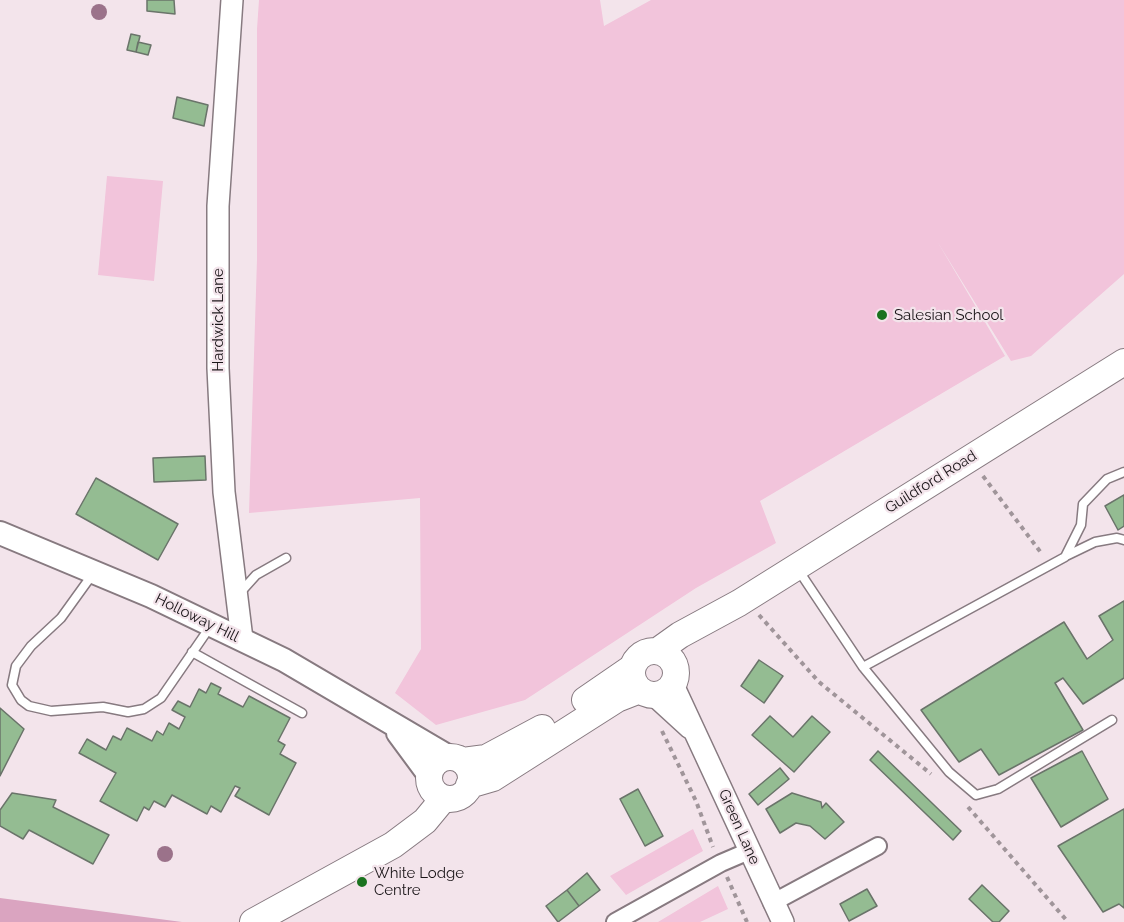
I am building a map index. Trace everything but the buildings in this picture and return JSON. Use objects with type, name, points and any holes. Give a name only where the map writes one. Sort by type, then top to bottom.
[{"type":"main road","name":"Guildford Road","points":[[655,681],[691,648],[748,608],[795,566],[1124,363]]},
{"type":"main road","name":"Holloway Hill","points":[[0,533],[212,624],[284,660],[387,720],[460,768]]},
{"type":"main road","name":"Guildford Road","points":[[655,681],[669,655],[659,650],[680,635],[748,608]]},
{"type":"main road","points":[[265,919],[404,838],[425,821],[434,786],[435,762],[493,778],[617,699],[655,681]]},
{"type":"main road","name":"Holloway Hill","points":[[387,720],[415,753],[434,786]]},
{"type":"main road","points":[[434,786],[457,797],[460,768]]},
{"type":"street","name":"Hardwick Lane","points":[[232,0],[218,206],[218,368],[224,492],[242,639]]},
{"type":"street","name":"Green Lane","points":[[655,681],[695,732],[772,903],[783,922]]},
{"type":"street","points":[[772,903],[879,846]]},
{"type":"street","points":[[615,922],[721,863],[749,851]]},
{"type":"lane","points":[[1065,556],[1082,525],[1083,504],[1107,479],[1124,472]]},
{"type":"lane","points":[[863,667],[1065,556],[1095,542],[1117,538],[1124,540]]},
{"type":"lane","points":[[238,595],[256,575],[286,558]]},
{"type":"lane","points":[[795,566],[863,667],[950,772],[976,795],[998,789],[1112,720]]},
{"type":"lane","points":[[94,572],[61,618],[31,646],[16,666],[12,685],[21,700],[30,706],[51,711],[103,706],[128,712],[144,710],[161,698],[212,624]]},
{"type":"lane","points":[[192,652],[302,713]]},
{"type":"path","points":[[980,471],[1051,565]]},
{"type":"path","points":[[748,608],[819,682],[933,776]]},
{"type":"path","name":"Green Lane","points":[[657,722],[696,801],[715,850]]},
{"type":"path","points":[[960,798],[1068,922]]},
{"type":"path","points":[[725,874],[747,922]]},
{"type":"shaded area","points":[[259,0],[600,0],[604,26],[651,0],[1124,0],[1124,274],[1031,356],[1011,361],[937,241],[1005,356],[760,501],[776,543],[696,588],[525,700],[436,725],[395,693],[421,649],[420,498],[249,513],[257,259]]},
{"type":"shaded area","points":[[107,176],[163,181],[154,281],[98,275]]},
{"type":"shaded area","points":[[693,829],[703,851],[626,895],[610,876]]},
{"type":"shaded area","points":[[718,886],[728,909],[700,922],[658,922]]},
{"type":"shaded area","points":[[0,898],[182,922],[0,922]]},
{"type":"place","name":"Salesian School","points":[[882,315]]},
{"type":"place","name":"White Lodge Centre","points":[[362,882]]}]
